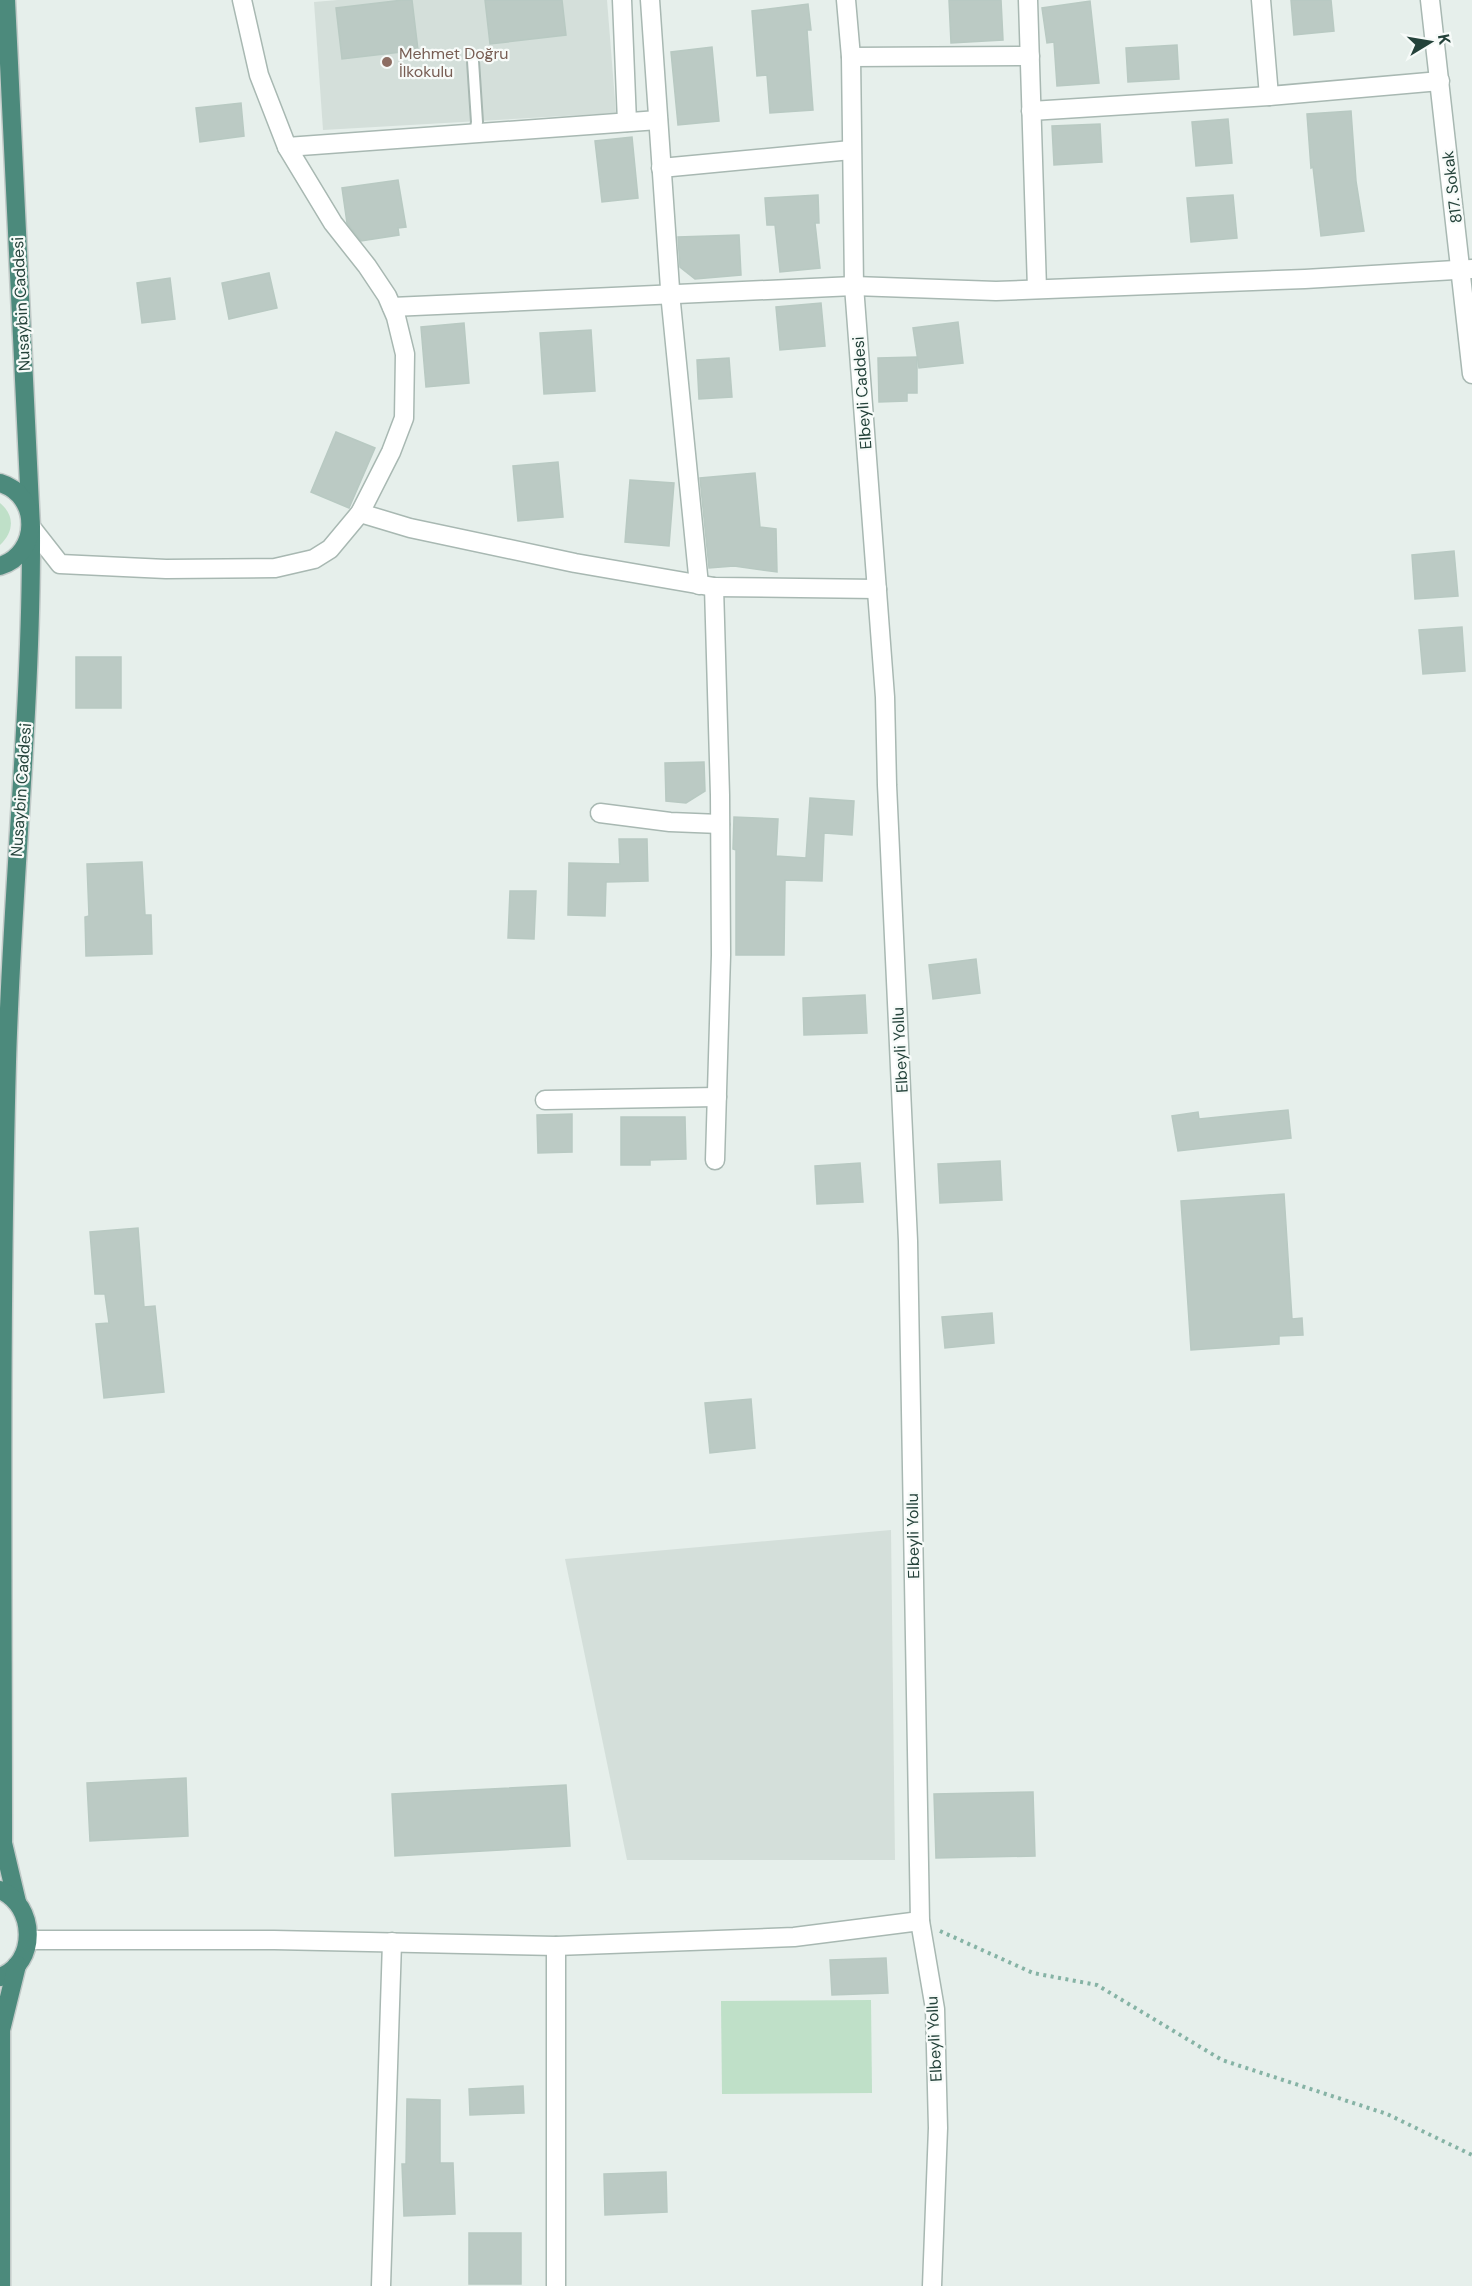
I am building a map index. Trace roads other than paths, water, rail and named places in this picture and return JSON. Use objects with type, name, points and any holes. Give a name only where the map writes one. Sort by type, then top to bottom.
[{"type":"highway","name":"Nusaybin Caddesi","points":[[6,0],[31,527],[31,602],[14,879],[7,1062],[4,1240],[3,1843],[17,1902],[26,1920],[28,1940]]},
{"type":"highway","points":[[0,483],[15,491],[24,501],[30,514],[31,527],[28,542],[19,554],[0,566]]},
{"type":"highway","points":[[0,1890],[17,1902]]},
{"type":"highway","points":[[1,2286],[1,2030],[17,1965],[28,1940]]},
{"type":"highway","points":[[0,1977],[17,1965]]},
{"type":"street","points":[[31,527],[60,564],[166,569],[275,568],[314,559],[330,549],[360,513],[391,452],[404,418],[405,354],[392,307],[368,266],[333,223],[287,147],[259,75],[242,0]]},
{"type":"street","points":[[622,0],[627,122]]},
{"type":"street","points":[[650,0],[671,295],[707,586],[720,824],[720,955],[715,1160]]},
{"type":"street","name":"Elbeyli Caddesi","points":[[846,0],[851,57],[854,286],[885,697],[887,785]]},
{"type":"street","points":[[1028,0],[1037,289]]},
{"type":"street","points":[[1262,0],[1269,96]]},
{"type":"street","name":"817. Sokak","points":[[1430,0],[1467,270],[1472,374]]},
{"type":"street","points":[[851,57],[1030,56]]},
{"type":"street","points":[[1031,111],[1269,96],[1440,81]]},
{"type":"street","points":[[287,147],[658,120]]},
{"type":"street","points":[[661,168],[851,150]]},
{"type":"street","points":[[392,307],[854,286],[996,291],[1467,270]]},
{"type":"street","points":[[360,513],[410,528],[575,563],[707,586],[877,589]]},
{"type":"street","name":"Elbeyli Yollu","points":[[887,785],[908,1241],[920,1922],[935,2009],[938,2128],[932,2286]]},
{"type":"street","points":[[600,813],[670,822],[720,824]]},
{"type":"street","points":[[545,1100],[717,1096]]},
{"type":"street","points":[[28,1940],[392,1942],[556,1946],[794,1937],[920,1922]]},
{"type":"street","points":[[381,2286],[392,1942]]},
{"type":"street","points":[[556,1946],[556,2286]]},
{"type":"lane","points":[[473,61],[476,134]]},
{"type":"place","name":"Mehmet Doğru İlkokulu","points":[[387,62]]}]
